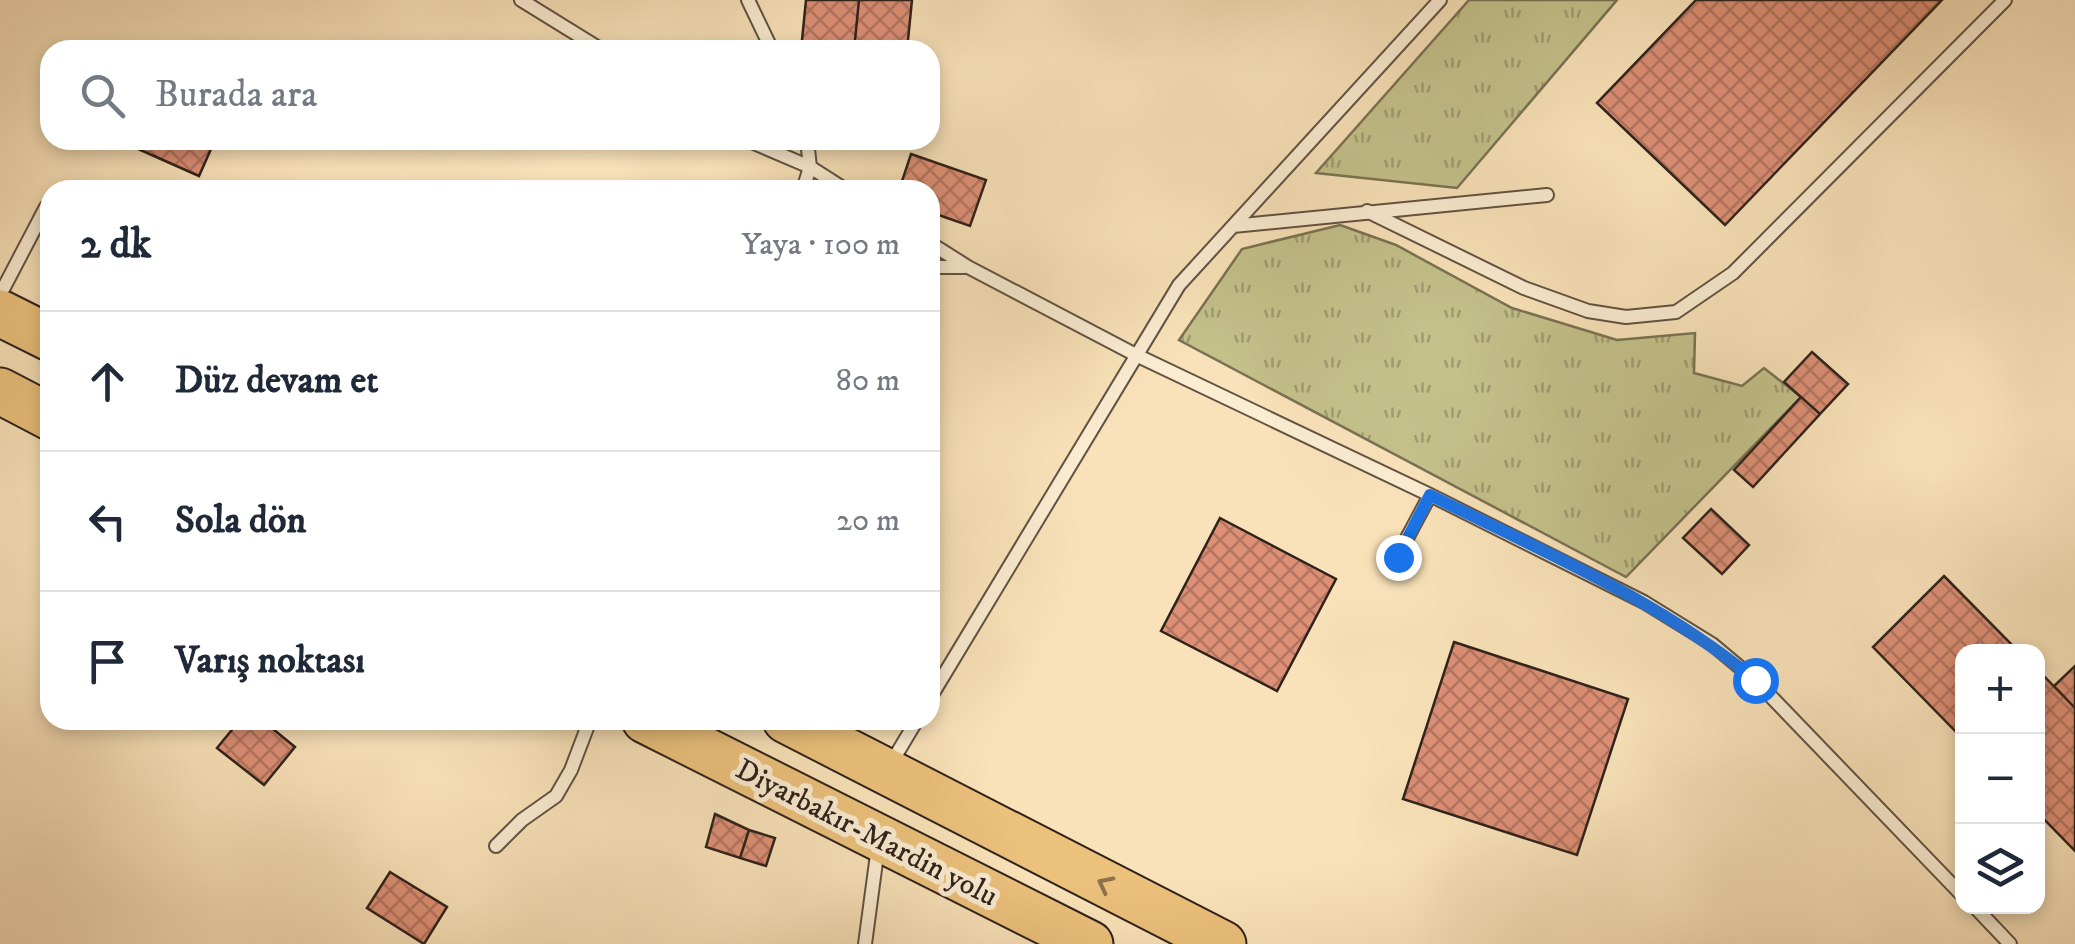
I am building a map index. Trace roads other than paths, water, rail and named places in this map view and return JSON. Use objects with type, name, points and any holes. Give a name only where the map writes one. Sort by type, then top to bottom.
[{"type":"highway","points":[[0,313],[40,333]]},
{"type":"highway","points":[[0,391],[40,412]]},
{"type":"highway","name":"Diyarbakır-Mardin yolu","points":[[665,730],[1090,944]]},
{"type":"highway","points":[[805,730],[1173,926],[1224,944]]},
{"type":"lane","points":[[521,0],[586,40]]},
{"type":"lane","points":[[748,0],[767,40]]},
{"type":"lane","points":[[940,681],[1179,284],[1440,0]]},
{"type":"lane","points":[[1367,211],[1524,288],[1588,312],[1626,317],[1676,312],[1733,272],[2005,0]]},
{"type":"lane","points":[[770,150],[830,180]]},
{"type":"lane","points":[[807,180],[808,150]]},
{"type":"lane","points":[[1233,226],[1547,195]]},
{"type":"lane","points":[[0,295],[40,219]]},
{"type":"lane","points":[[940,249],[1136,354],[1644,602],[1712,644],[1755,680],[1955,888]]},
{"type":"lane","points":[[940,267],[968,267]]},
{"type":"lane","points":[[1398,557],[1430,495]]},
{"type":"lane","points":[[496,846],[522,820],[556,796],[572,770],[586,730]]},
{"type":"lane","points":[[886,772],[911,730]]},
{"type":"lane","points":[[865,944],[879,839]]},
{"type":"lane","points":[[1982,914],[2010,944]]}]
